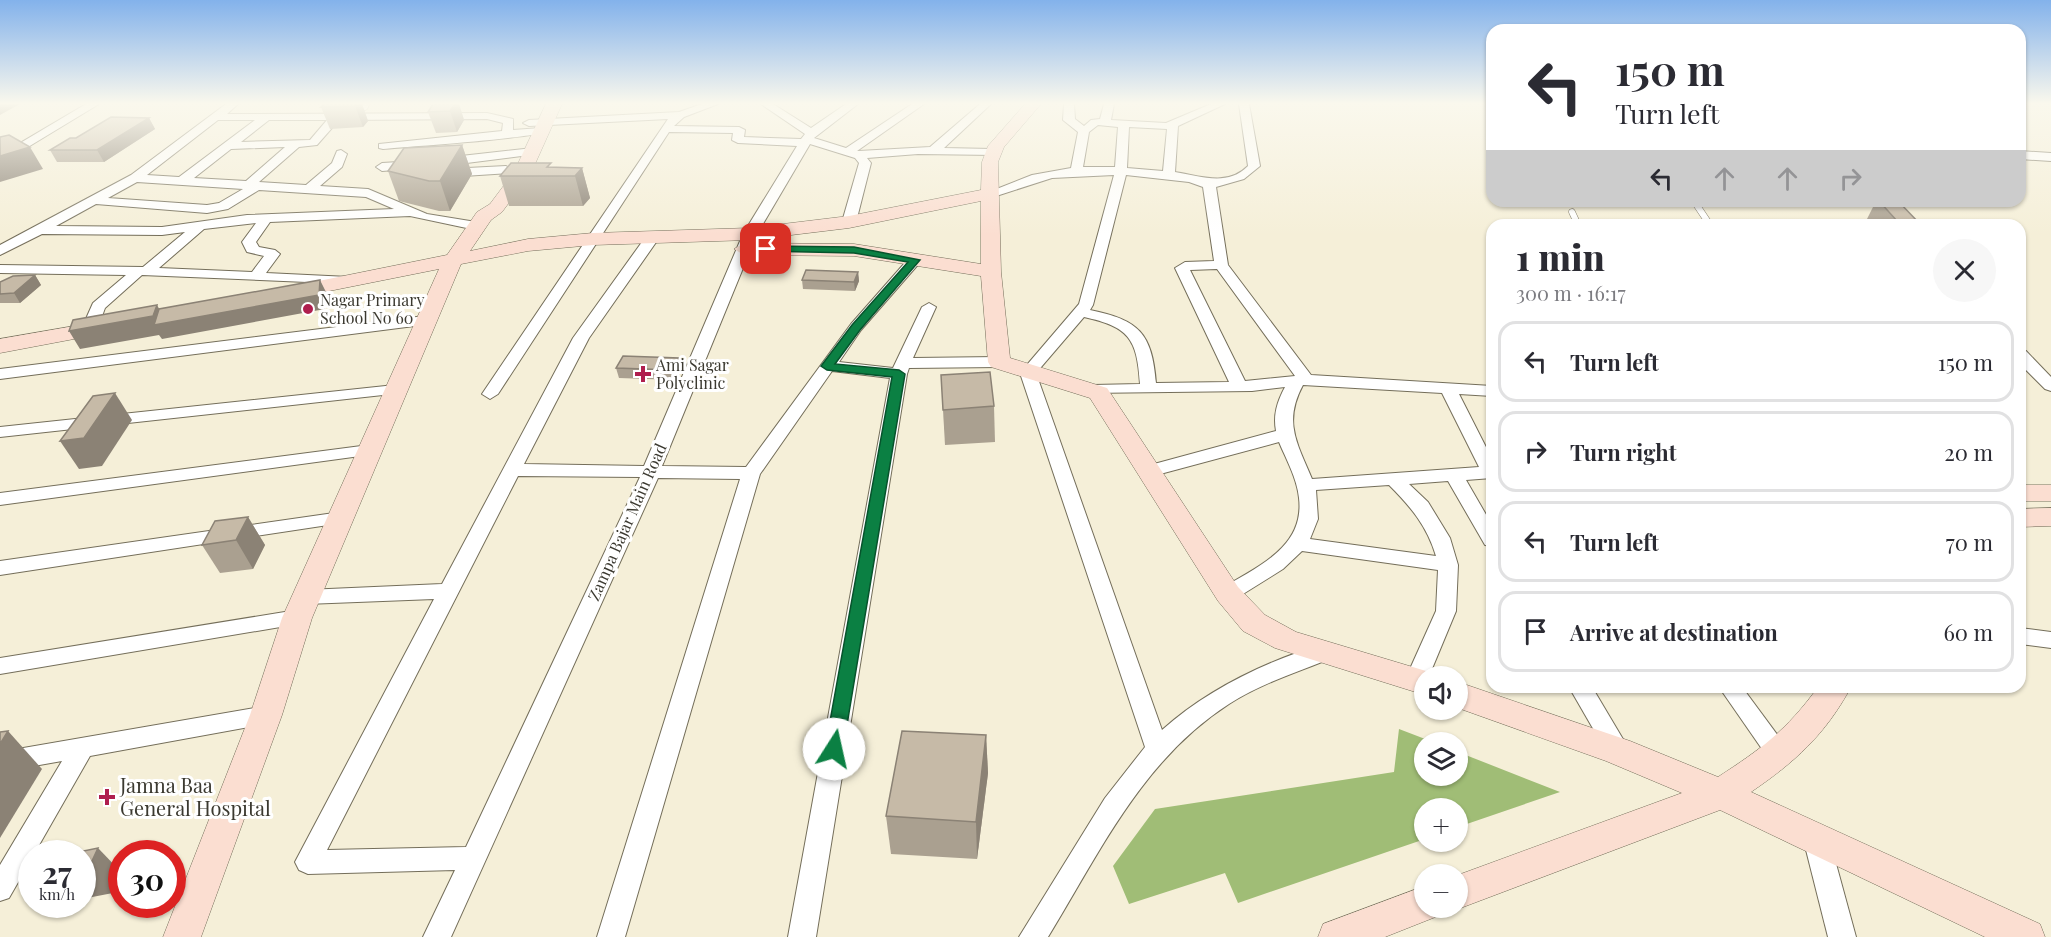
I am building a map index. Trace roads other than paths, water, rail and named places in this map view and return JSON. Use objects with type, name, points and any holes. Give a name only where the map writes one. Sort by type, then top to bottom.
[{"type":"street","points":[[0,159],[19,148]]},
{"type":"street","points":[[0,251],[135,178],[175,148]]},
{"type":"street","points":[[182,181],[226,148]]},
{"type":"street","points":[[96,201],[207,209],[223,206],[252,185],[292,148]]},
{"type":"street","points":[[380,196],[383,148]]},
{"type":"street","points":[[480,221],[482,208],[519,148]]},
{"type":"street","points":[[182,937],[266,715],[302,608],[425,321],[453,261],[480,221],[496,208],[533,152],[532,148]]},
{"type":"street","points":[[490,394],[654,148]]},
{"type":"street","name":"Zampa Bajar Main Road","points":[[436,937],[651,470],[747,241],[803,148]]},
{"type":"street","points":[[834,148],[853,154],[865,163],[863,178],[849,222]]},
{"type":"street","points":[[853,154],[861,148]]},
{"type":"street","points":[[996,148],[992,153],[990,194],[991,272],[999,363]]},
{"type":"street","points":[[1076,171],[1081,148]]},
{"type":"street","points":[[1028,373],[1086,305],[1121,172],[1122,148]]},
{"type":"street","points":[[1169,176],[1171,148]]},
{"type":"street","points":[[747,241],[990,194],[1051,174],[1076,171],[1121,172],[1193,178],[1209,185],[1247,174],[1254,166],[1251,148]]},
{"type":"street","points":[[853,154],[934,150],[992,153]]},
{"type":"street","points":[[382,167],[533,152]]},
{"type":"street","points":[[309,189],[338,164],[341,154]]},
{"type":"street","points":[[2026,155],[2051,157]]},
{"type":"street","points":[[431,174],[506,170]]},
{"type":"street","points":[[135,178],[380,196],[411,212],[442,221],[480,221]]},
{"type":"street","points":[[1209,185],[1221,265],[1301,381]]},
{"type":"street","points":[[42,230],[143,232],[266,218],[411,212]]},
{"type":"street","points":[[256,276],[273,254],[252,250],[249,246],[249,242],[266,218]]},
{"type":"street","points":[[88,330],[98,306],[202,224]]},
{"type":"street","points":[[473,858],[308,862],[581,338],[652,238]]},
{"type":"street","points":[[274,296],[528,245],[593,239],[747,241],[854,250],[991,272]]},
{"type":"street","points":[[611,937],[751,473],[856,327],[915,260]]},
{"type":"street","points":[[1221,265],[1182,268],[1239,386]]},
{"type":"street","points":[[0,269],[143,271],[355,281]]},
{"type":"street","points":[[802,937],[901,369],[929,307]]},
{"type":"street","points":[[1080,312],[1118,320],[1129,325],[1142,344],[1147,358],[1148,388]]},
{"type":"street","points":[[0,374],[425,321]]},
{"type":"street","points":[[0,346],[123,324]]},
{"type":"street","points":[[2026,360],[2051,386]]},
{"type":"street","points":[[827,366],[901,369],[1006,363],[1028,373],[1099,393],[1228,594],[1254,623],[1286,640],[1414,680]]},
{"type":"street","points":[[1028,373],[1156,749]]},
{"type":"street","points":[[1228,594],[1281,559],[1298,544],[1307,522],[1307,484],[1283,435],[1281,417],[1288,393],[1301,381]]},
{"type":"street","points":[[1093,390],[1239,386],[1301,381],[1486,391]]},
{"type":"street","points":[[1448,388],[1486,462]]},
{"type":"street","points":[[0,432],[395,390]]},
{"type":"street","points":[[1149,471],[1283,435]]},
{"type":"street","points":[[0,499],[369,450]]},
{"type":"street","points":[[512,470],[751,473]]},
{"type":"street","points":[[1307,484],[1486,472]]},
{"type":"street","points":[[1454,475],[1486,523]]},
{"type":"street","points":[[1395,480],[1421,506],[1440,538],[1448,565],[1446,611],[1426,666]]},
{"type":"street","points":[[2026,493],[2051,493]]},
{"type":"street","points":[[2026,519],[2051,517]]},
{"type":"street","points":[[0,568],[341,518]]},
{"type":"street","points":[[1298,544],[1448,565]]},
{"type":"street","points":[[0,666],[302,608],[449,591]]},
{"type":"street","points":[[2026,635],[2051,624]]},
{"type":"street","points":[[2026,636],[2051,640]]},
{"type":"street","points":[[1033,937],[1086,845],[1139,768],[1156,749],[1179,728],[1223,696],[1326,651]]},
{"type":"street","points":[[1584,693],[1618,751]]},
{"type":"street","points":[[1734,693],[1779,755]]},
{"type":"street","points":[[1468,888],[1721,794],[1779,755],[1810,723],[1831,693]]},
{"type":"street","points":[[1468,698],[1618,751],[1721,794],[2026,937]]},
{"type":"street","points":[[0,762],[266,715]]},
{"type":"street","points":[[0,889],[82,748]]},
{"type":"street","points":[[1816,838],[1842,937]]},
{"type":"street","points":[[1337,937],[1414,908]]},
{"type":"lane","points":[[1572,212],[1575,219]]},
{"type":"place","name":"Nagar Primary School No 60","points":[[308,309]]},
{"type":"place","name":"Ami Sagar Polyclinic","points":[[643,374]]},
{"type":"place","name":"Jamna Baa General Hospital","points":[[107,797]]}]
